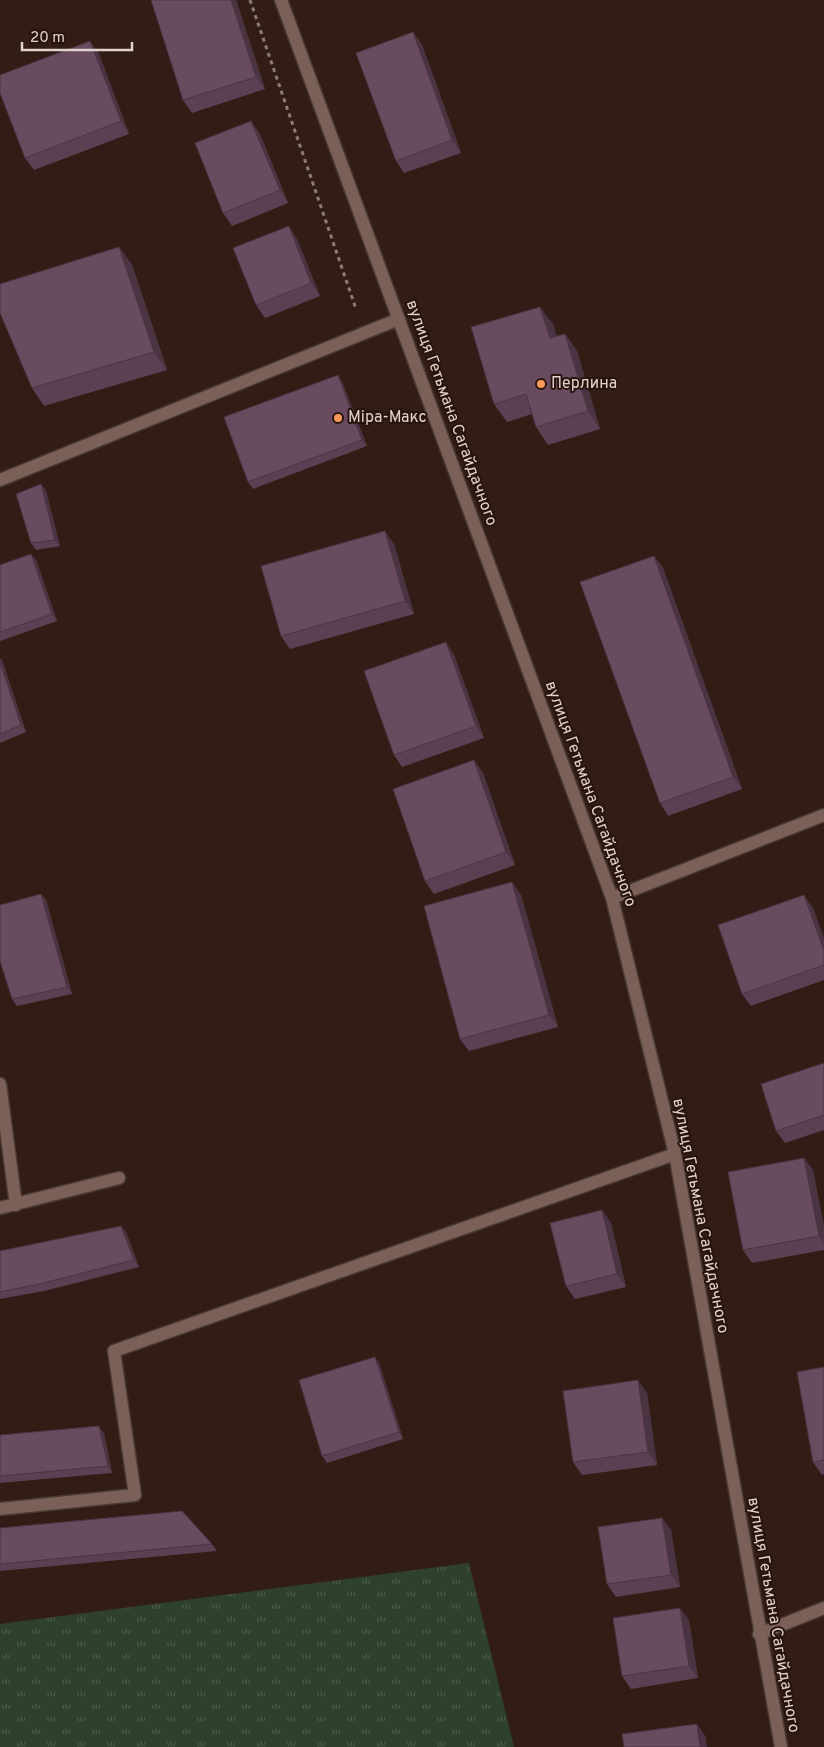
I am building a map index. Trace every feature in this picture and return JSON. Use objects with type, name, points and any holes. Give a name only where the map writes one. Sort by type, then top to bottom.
[{"type":"main road","name":"вулиця Гетьмана Сагайдачного","points":[[281,0],[612,898],[675,1154],[759,1634],[781,1747]]},
{"type":"main road","points":[[0,480],[398,319]]},
{"type":"main road","points":[[612,898],[824,815]]},
{"type":"main road","points":[[0,1084],[16,1205]]},
{"type":"main road","points":[[0,1509],[134,1495],[114,1351],[675,1154]]},
{"type":"main road","points":[[0,1208],[119,1178]]},
{"type":"main road","points":[[759,1634],[824,1608]]},
{"type":"path","points":[[250,0],[365,333]]},
{"type":"green space","points":[[469,1563],[514,1747],[0,1747],[0,1624]]},
{"type":"building","points":[[151,0],[231,0],[256,77],[183,100]]},
{"type":"building","points":[[413,32],[452,140],[396,161],[356,53]]},
{"type":"building","points":[[90,41],[121,121],[25,158],[0,93],[0,75]]},
{"type":"building","points":[[251,121],[280,190],[223,213],[195,143]]},
{"type":"building","points":[[289,226],[311,283],[256,305],[233,248]]},
{"type":"building","points":[[119,247],[154,352],[32,388],[0,313],[0,284]]},
{"type":"building","name":"Перлина","points":[[540,307],[550,338],[565,334],[588,411],[536,427],[526,394],[494,404],[471,327]]},
{"type":"building","points":[[338,375],[362,440],[248,482],[224,417]]},
{"type":"building","points":[[41,484],[55,540],[31,543],[16,494]]},
{"type":"building","points":[[385,531],[405,601],[281,636],[261,566]]},
{"type":"building","points":[[31,554],[52,614],[0,632],[0,565]]},
{"type":"building","points":[[654,556],[733,777],[660,803],[580,582]]},
{"type":"building","points":[[446,642],[476,726],[394,755],[364,671]]},
{"type":"building","points":[[0,662],[21,725],[0,734]]},
{"type":"building","points":[[474,760],[506,852],[425,881],[393,789]]},
{"type":"building","points":[[512,882],[549,1015],[460,1039],[424,906]]},
{"type":"building","points":[[41,894],[67,987],[12,999],[0,961],[0,905]]},
{"type":"building","points":[[804,895],[824,951],[824,965],[742,994],[718,925]]},
{"type":"building","points":[[824,1063],[824,1115],[776,1131],[761,1084]]},
{"type":"building","points":[[804,1158],[819,1236],[743,1250],[728,1172]]},
{"type":"building","points":[[602,1210],[617,1274],[566,1286],[550,1223]]},
{"type":"building","points":[[121,1226],[134,1260],[0,1292],[0,1251]]},
{"type":"building","points":[[375,1357],[399,1432],[322,1456],[299,1380]]},
{"type":"building","points":[[824,1367],[824,1460],[813,1462],[797,1372]]},
{"type":"building","points":[[638,1380],[648,1452],[573,1462],[563,1391]]},
{"type":"building","points":[[99,1426],[108,1466],[0,1476],[0,1435]]},
{"type":"building","points":[[182,1511],[212,1544],[0,1564],[0,1528]]},
{"type":"building","points":[[662,1518],[671,1575],[607,1584],[598,1527]]},
{"type":"building","points":[[680,1608],[689,1666],[622,1676],[613,1618]]},
{"type":"building","points":[[697,1724],[700,1747],[624,1747],[622,1734]]},
{"type":"place","name":"Перлина","points":[[541,384]]},
{"type":"place","name":"Міра-Макс","points":[[338,418]]}]
